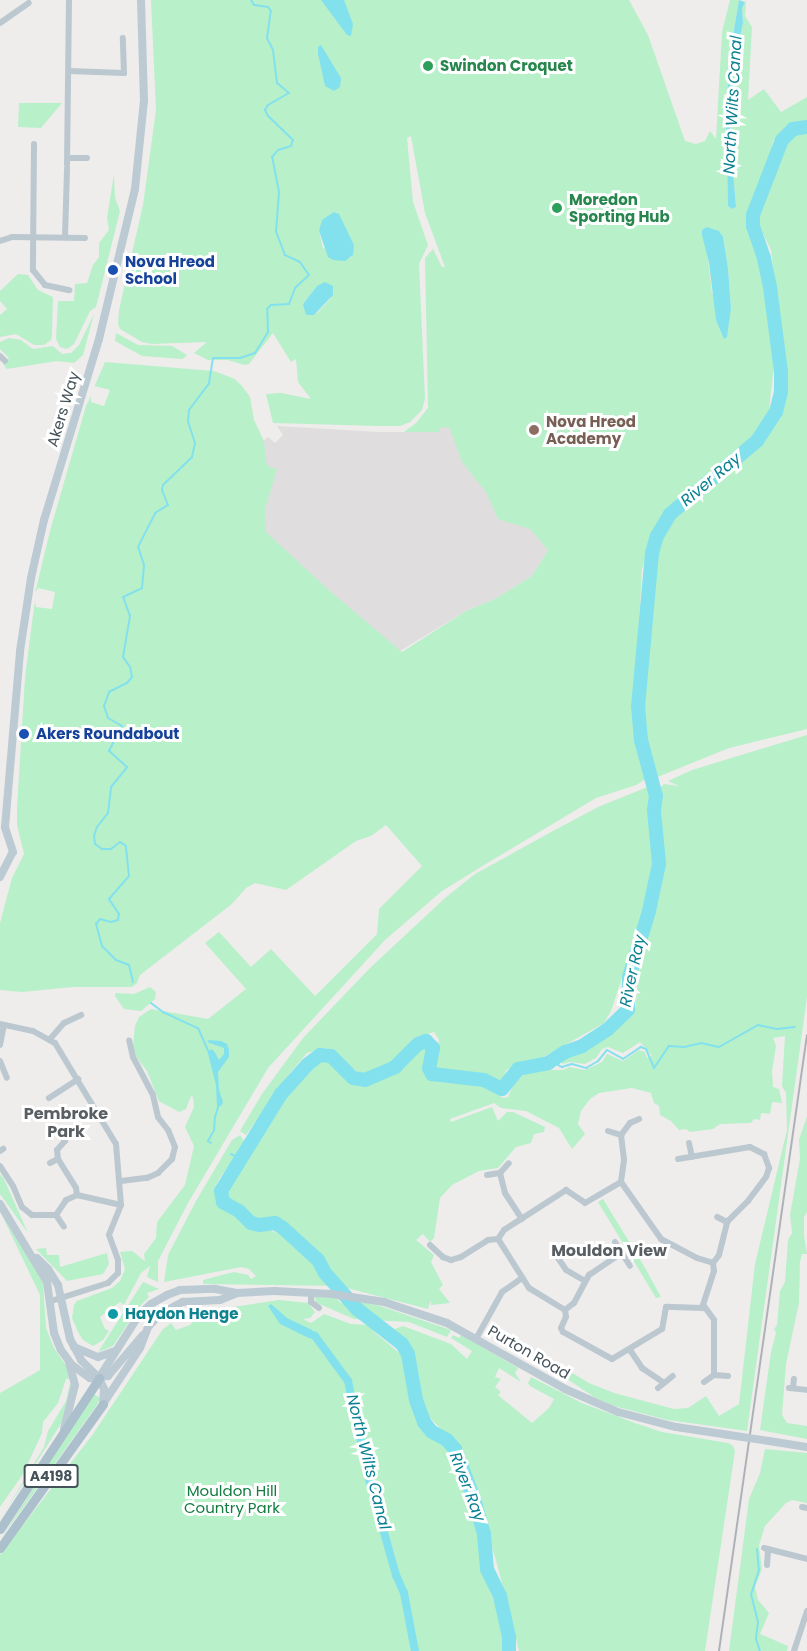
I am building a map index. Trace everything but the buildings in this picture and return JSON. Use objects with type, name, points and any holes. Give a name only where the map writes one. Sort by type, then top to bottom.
[{"type":"main road","name":"Akers Way","points":[[10,844],[3,831],[22,637],[31,578],[44,520],[99,339],[135,189],[144,93],[141,0]]},
{"type":"main road","points":[[0,840],[10,844],[13,857],[4,865],[0,877]]},
{"type":"main road","points":[[0,1204],[32,1254],[48,1286],[54,1333],[68,1360],[75,1385],[62,1435]]},
{"type":"main road","points":[[32,1254],[53,1276],[61,1299],[67,1330],[81,1360],[99,1378],[104,1389],[103,1404]]},
{"type":"main road","name":"Purton Road","points":[[99,1378],[145,1309],[166,1295],[197,1289],[237,1293],[332,1294],[350,1296],[424,1315],[477,1337],[565,1389],[595,1403],[644,1420],[807,1447]]},
{"type":"main road","name":"Purton Road","points":[[99,1378],[114,1372],[132,1344],[143,1335],[160,1314],[176,1304],[191,1300],[220,1300],[237,1293]]},
{"type":"main road","name":"Purton Road","points":[[103,1404],[140,1348],[143,1335]]},
{"type":"main road","points":[[74,1347],[98,1357],[117,1350]]},
{"type":"main road","points":[[68,1360],[83,1374],[99,1378]]},
{"type":"main road","name":"A4198","points":[[0,1529],[99,1378]]},
{"type":"main road","name":"A4198","points":[[0,1548],[103,1404]]},
{"type":"street","points":[[65,237],[69,0]]},
{"type":"street","points":[[0,23],[29,3]]},
{"type":"street","points":[[69,71],[124,73],[123,38]]},
{"type":"street","points":[[34,144],[33,270],[38,279],[49,288],[69,290]]},
{"type":"street","points":[[67,163],[87,158]]},
{"type":"street","points":[[0,241],[12,237],[85,238]]},
{"type":"street","points":[[50,1039],[64,1023],[81,1015]]},
{"type":"street","points":[[0,1045],[2,1025],[33,1031],[50,1039],[78,1079],[116,1144],[122,1205],[109,1235],[118,1260],[118,1273],[108,1282],[51,1301]]},
{"type":"street","points":[[121,1181],[147,1178],[158,1173],[172,1159],[174,1148],[168,1130],[158,1117],[153,1095],[133,1057],[129,1040]]},
{"type":"street","points":[[0,1061],[7,1078]]},
{"type":"street","points":[[49,1098],[78,1079]]},
{"type":"street","points":[[639,1119],[630,1123],[621,1135],[624,1160],[621,1182],[661,1239],[696,1258],[713,1263]]},
{"type":"street","points":[[608,1131],[621,1135]]},
{"type":"street","points":[[61,1135],[65,1141],[57,1150],[58,1159],[76,1188],[77,1195]]},
{"type":"street","points":[[689,1143],[692,1156]]},
{"type":"street","points":[[565,1310],[566,1317],[561,1328],[565,1333],[612,1359],[630,1350],[663,1327],[666,1307],[698,1309],[704,1306],[713,1275],[713,1263],[719,1255],[727,1222],[746,1204],[764,1181],[769,1168],[767,1159],[760,1150],[750,1147],[678,1159]]},
{"type":"street","points":[[50,1163],[58,1159]]},
{"type":"street","points":[[487,1174],[500,1173],[509,1163]]},
{"type":"street","points":[[0,1166],[28,1214],[56,1215]]},
{"type":"street","points":[[500,1173],[504,1190],[522,1219]]},
{"type":"street","points":[[498,1239],[502,1231],[566,1190],[585,1203],[621,1182]]},
{"type":"street","points":[[56,1215],[66,1200],[77,1195],[122,1205]]},
{"type":"street","points":[[56,1215],[64,1227]]},
{"type":"street","points":[[717,1217],[727,1222]]},
{"type":"street","points":[[430,1245],[441,1260],[456,1260],[488,1240],[498,1239]]},
{"type":"street","points":[[498,1239],[532,1291],[565,1310]]},
{"type":"street","points":[[615,1242],[630,1266]]},
{"type":"street","points":[[565,1310],[574,1303],[592,1272],[622,1253]]},
{"type":"street","points":[[558,1258],[568,1272],[585,1281]]},
{"type":"street","points":[[477,1337],[502,1292],[522,1278]]},
{"type":"street","points":[[311,1292],[311,1302],[319,1308]]},
{"type":"street","points":[[704,1306],[714,1320],[714,1375]]},
{"type":"street","points":[[630,1350],[642,1368],[661,1385],[673,1376]]},
{"type":"street","points":[[704,1382],[714,1375],[728,1376]]},
{"type":"street","points":[[794,1379],[791,1388],[807,1390]]},
{"type":"street","points":[[767,1565],[766,1548],[807,1559]]},
{"type":"street","points":[[794,1651],[807,1611]]},
{"type":"shaded area","points":[[448,266],[541,541],[548,550],[532,576],[497,598],[466,611],[395,654],[236,510],[255,448],[268,437],[275,443],[283,435],[277,426],[379,432],[440,432],[436,352],[426,270]]},
{"type":"green space","points":[[151,0],[629,0],[648,35],[685,141],[696,144],[705,141],[710,131],[716,139],[722,32],[730,0],[739,0],[729,59],[726,125],[728,206],[732,209],[736,207],[730,135],[735,59],[743,23],[742,8],[746,0],[745,16],[752,27],[748,100],[764,89],[781,112],[807,97],[807,120],[782,130],[773,141],[765,177],[751,203],[752,222],[763,255],[774,364],[769,410],[762,425],[743,446],[689,491],[659,523],[650,540],[642,569],[634,713],[651,776],[636,785],[596,798],[489,862],[442,891],[385,940],[268,1068],[188,1203],[158,1261],[158,1282],[147,1277],[150,1266],[141,1273],[124,1305],[120,1302],[100,1317],[105,1329],[109,1331],[103,1340],[93,1346],[83,1340],[78,1332],[72,1318],[74,1305],[77,1301],[112,1288],[120,1281],[125,1269],[120,1252],[132,1251],[145,1261],[144,1254],[156,1238],[157,1222],[185,1185],[194,1146],[185,1127],[194,1107],[193,1097],[191,1096],[186,1109],[179,1112],[159,1101],[147,1071],[137,1058],[133,1047],[135,1026],[139,1017],[151,1009],[208,1019],[246,989],[205,943],[219,932],[251,967],[271,949],[315,996],[377,934],[379,909],[422,866],[386,825],[371,836],[356,841],[286,890],[255,883],[246,888],[232,904],[140,975],[137,983],[132,987],[73,987],[22,992],[0,990],[0,923],[12,878],[24,854],[17,825],[17,808],[25,678],[32,622],[35,601],[36,607],[52,609],[55,592],[38,588],[35,593],[50,531],[86,406],[91,396],[91,402],[104,406],[110,390],[95,386],[93,390],[105,362],[214,371],[235,379],[250,397],[254,420],[264,441],[266,462],[269,467],[277,469],[265,509],[266,532],[331,592],[402,652],[466,611],[497,598],[532,576],[548,550],[530,529],[498,519],[486,492],[462,462],[449,427],[440,428],[440,432],[404,432],[416,423],[428,408],[425,258],[433,249],[442,267],[445,267],[425,213],[411,136],[407,138],[413,202],[428,245],[419,264],[425,399],[422,410],[410,422],[400,426],[273,423],[266,394],[281,393],[311,399],[298,382],[296,359],[291,362],[273,333],[249,364],[244,365],[228,360],[208,360],[194,353],[207,342],[152,344],[142,342],[120,329],[118,324],[119,310],[143,205],[156,110]],"holes":[[[336,212],[354,245],[351,258],[323,248],[319,231]],[[723,237],[731,308],[712,293],[707,251]],[[317,286],[331,298],[317,313],[310,315],[303,304]]]},
{"type":"green space","points":[[19,103],[62,103],[41,128],[18,127]]},
{"type":"green space","points":[[807,131],[807,729],[729,748],[655,778],[644,736],[642,706],[645,648],[657,553],[668,525],[773,428],[785,398],[771,250],[756,219],[758,206],[772,182],[783,145],[789,137]]},
{"type":"green space","points":[[114,174],[115,198],[120,211],[96,307],[90,311],[74,344],[67,349],[60,347],[56,339],[58,301],[74,301],[75,284],[87,283],[93,265],[99,257],[99,243],[109,230],[107,218]]},
{"type":"green space","points":[[18,274],[28,275],[38,290],[53,297],[52,335],[51,340],[44,345],[34,345],[16,334],[0,337],[0,315],[7,309],[0,301],[0,291]]},
{"type":"green space","points":[[94,314],[83,355],[74,363],[57,361],[7,369],[3,364],[9,358],[0,349],[0,342],[9,338],[21,340],[33,349],[53,346],[62,354],[71,353],[79,345]]},
{"type":"green space","points":[[116,333],[138,345],[172,346],[187,355],[183,359],[142,356],[115,341]]},
{"type":"green space","points":[[807,735],[807,997],[747,1431],[668,1420],[614,1406],[594,1397],[542,1362],[546,1357],[589,1383],[614,1393],[674,1409],[688,1408],[706,1396],[719,1416],[739,1404],[755,1264],[787,1130],[786,1093],[782,1086],[785,1036],[773,1038],[776,1046],[772,1071],[773,1087],[779,1089],[782,1103],[772,1102],[770,1114],[761,1113],[760,1120],[754,1119],[751,1123],[720,1124],[713,1129],[690,1132],[686,1129],[679,1130],[671,1121],[660,1115],[659,1106],[654,1103],[651,1093],[632,1088],[599,1093],[590,1099],[581,1111],[578,1124],[585,1134],[572,1149],[559,1128],[526,1111],[501,1108],[494,1103],[450,1119],[451,1122],[492,1107],[498,1121],[507,1112],[513,1112],[545,1127],[544,1132],[534,1134],[531,1143],[516,1147],[498,1168],[479,1171],[452,1185],[440,1198],[434,1238],[430,1242],[423,1234],[416,1240],[434,1255],[431,1262],[443,1285],[439,1289],[450,1303],[431,1305],[431,1300],[428,1309],[339,1286],[203,1284],[203,1280],[234,1272],[248,1275],[251,1279],[256,1276],[249,1269],[241,1267],[164,1282],[168,1255],[232,1140],[240,1135],[248,1147],[244,1157],[231,1163],[219,1179],[214,1189],[216,1196],[250,1228],[269,1230],[285,1236],[308,1252],[312,1250],[302,1243],[287,1223],[255,1218],[226,1198],[224,1194],[293,1086],[319,1059],[329,1062],[346,1079],[356,1084],[370,1083],[390,1074],[423,1046],[429,1050],[424,1069],[436,1080],[480,1085],[504,1098],[508,1097],[517,1076],[529,1070],[564,1070],[569,1067],[585,1070],[602,1062],[607,1054],[623,1061],[639,1050],[645,1052],[647,1058],[652,1056],[640,1042],[623,1053],[608,1047],[602,1049],[596,1058],[585,1064],[570,1062],[563,1064],[559,1060],[577,1052],[617,1027],[636,1006],[638,968],[657,895],[662,819],[658,790],[664,784],[679,786],[668,781],[692,770]]},
{"type":"green space","points":[[650,786],[650,828],[654,857],[645,909],[611,1011],[604,1023],[540,1059],[506,1070],[503,1083],[494,1078],[464,1072],[436,1070],[433,1066],[438,1056],[439,1040],[434,1032],[414,1038],[393,1061],[362,1075],[326,1048],[307,1053],[289,1074],[246,1135],[240,1131],[262,1094],[303,1038],[370,968],[445,898],[475,874],[553,831],[598,807]]},
{"type":"green space","points":[[150,987],[156,992],[155,999],[141,1011],[124,1009],[115,996],[115,993],[134,994]]},
{"type":"green space","points":[[807,1116],[807,1212],[804,1217],[804,1235],[807,1254],[802,1254],[800,1262],[799,1303],[786,1364],[782,1415],[787,1423],[807,1426],[807,1439],[760,1430],[771,1352],[776,1333],[774,1329],[777,1325],[780,1291],[785,1282],[788,1240],[792,1233],[790,1215],[800,1159],[799,1140]]},
{"type":"green space","points":[[0,1174],[4,1179],[28,1233],[0,1194]]},
{"type":"green space","points":[[603,1199],[661,1297],[656,1298],[598,1202]]},
{"type":"green space","points":[[0,1211],[43,1283],[46,1328],[54,1348],[67,1367],[69,1379],[66,1379],[58,1403],[43,1422],[42,1433],[23,1474],[0,1507],[0,1393],[40,1370],[40,1295]]},
{"type":"green space","points":[[46,1248],[47,1255],[59,1255],[60,1267],[107,1253],[109,1264],[103,1274],[67,1281],[36,1249]]},
{"type":"green space","points":[[143,1282],[159,1289],[147,1293],[149,1297],[139,1307],[113,1346],[98,1352]]},
{"type":"green space","points":[[314,1297],[336,1298],[341,1303],[356,1305],[363,1302],[380,1306],[451,1330],[447,1337],[409,1322],[354,1319],[317,1303]]},
{"type":"green space","name":"Mouldon Hill Country Park","points":[[279,1300],[308,1303],[315,1312],[310,1318],[303,1319],[311,1323],[324,1314],[351,1324],[371,1325],[373,1331],[404,1357],[413,1409],[422,1427],[432,1438],[445,1446],[453,1459],[469,1498],[479,1540],[484,1578],[496,1605],[506,1651],[0,1651],[0,1555],[93,1434],[163,1329],[171,1323],[176,1330],[190,1325],[201,1312]]},
{"type":"green space","points":[[403,1326],[451,1344],[467,1359],[472,1351],[451,1338],[453,1335],[459,1338],[461,1335],[518,1368],[515,1373],[521,1382],[499,1368],[495,1377],[501,1379],[495,1387],[501,1392],[498,1395],[532,1423],[549,1408],[554,1399],[530,1386],[528,1383],[531,1377],[582,1403],[635,1423],[662,1432],[728,1443],[733,1446],[735,1451],[705,1651],[519,1651],[496,1560],[470,1475],[456,1444],[426,1414],[416,1379],[392,1330]]},
{"type":"green space","points":[[70,1384],[72,1384],[62,1422],[0,1520],[44,1447],[48,1431],[66,1401]]},
{"type":"green space","points":[[94,1394],[100,1398],[97,1405],[0,1540]]},
{"type":"green space","points":[[765,1449],[807,1453],[807,1503],[792,1500],[786,1503],[765,1526],[759,1545],[762,1569],[755,1587],[758,1600],[769,1613],[760,1634],[788,1646],[787,1651],[729,1651],[749,1499],[760,1473]]},
{"type":"water","points":[[321,0],[344,0],[353,24],[351,36],[347,35]]},
{"type":"water","points":[[739,0],[745,2],[742,8],[743,23],[735,59],[730,135],[736,207],[732,209],[728,206],[726,125],[729,59]]},
{"type":"water","points":[[321,45],[341,78],[340,87],[334,91],[325,86],[318,54],[318,47]]},
{"type":"water","points":[[334,212],[339,214],[354,245],[353,255],[345,261],[328,257],[319,231],[322,220]]},
{"type":"water","points":[[707,227],[719,231],[723,237],[728,268],[731,308],[727,337],[724,339],[716,320],[709,263],[702,235],[702,230]]},
{"type":"water","points":[[325,282],[333,286],[333,295],[314,315],[306,315],[303,304],[317,286]]},
{"type":"water","points":[[209,1040],[227,1044],[229,1050],[229,1057],[218,1072],[219,1090],[223,1102],[221,1106],[217,1106],[216,1085],[208,1053],[211,1049],[219,1060],[224,1054],[224,1048],[207,1042]]},
{"type":"water","points":[[271,1304],[287,1318],[312,1330],[309,1338],[280,1324],[268,1306]]},
{"type":"waterway","points":[[133,982],[129,965],[116,960],[102,946],[96,924],[100,919],[111,922],[118,920],[119,914],[109,899],[129,876],[126,846],[120,842],[111,849],[102,849],[95,844],[94,836],[97,827],[108,813],[111,787],[127,767],[109,751],[122,726],[108,718],[104,706],[109,692],[127,683],[132,677],[130,667],[123,657],[130,616],[123,597],[142,588],[144,565],[138,547],[155,513],[168,505],[162,490],[163,485],[192,457],[195,443],[188,421],[189,410],[209,383],[213,358],[240,358],[255,353],[268,332],[267,309],[271,305],[289,304],[295,288],[309,275],[300,262],[285,255],[276,232],[279,192],[272,157],[278,150],[291,146],[293,140],[268,116],[265,110],[268,105],[289,93],[277,83],[273,50],[267,38],[271,11],[268,7],[254,5],[251,0]]},
{"type":"waterway","name":"River Ray","points":[[509,1651],[509,1637],[500,1596],[487,1569],[484,1534],[473,1496],[455,1449],[447,1440],[431,1431],[424,1422],[416,1400],[408,1354],[402,1344],[357,1309],[325,1273],[318,1260],[283,1228],[275,1223],[259,1225],[251,1223],[239,1211],[223,1202],[221,1191],[281,1094],[308,1064],[320,1055],[331,1056],[353,1078],[365,1080],[395,1067],[418,1044],[426,1041],[433,1048],[429,1068],[432,1074],[484,1080],[502,1089],[518,1069],[548,1063],[565,1052],[582,1046],[608,1029],[628,1010],[629,977],[649,911],[659,864],[654,810],[656,796],[641,740],[638,707],[652,553],[657,536],[670,514],[757,441],[776,412],[781,392],[781,372],[770,287],[764,258],[753,226],[753,215],[782,140],[793,129],[807,127]]},
{"type":"waterway","points":[[151,1003],[163,1012],[198,1028],[210,1055]]},
{"type":"waterway","points":[[551,1061],[562,1067],[572,1064],[586,1068],[598,1061],[607,1050],[623,1059],[641,1047],[646,1049],[654,1068],[669,1046],[684,1047],[701,1043],[719,1047],[758,1025],[777,1029],[795,1027]]},
{"type":"waterway","points":[[211,1143],[208,1141],[214,1130],[219,1104]]},
{"type":"waterway","points":[[231,1154],[239,1158]]},
{"type":"waterway","name":"North Wilts Canal","points":[[301,1330],[315,1336],[348,1381],[369,1479],[396,1575],[404,1593],[415,1651]]},
{"type":"waterway","points":[[757,1549],[759,1570],[751,1594],[758,1622],[756,1639],[760,1651]]},
{"type":"railway","points":[[719,1651],[807,1035]]},
{"type":"place","name":"Swindon Croquet","points":[[428,66]]},
{"type":"place","name":"Moredon Sporting Hub","points":[[557,208]]},
{"type":"place","name":"Nova Hreod School","points":[[113,270]]},
{"type":"place","name":"Nova Hreod Academy","points":[[534,430]]},
{"type":"place","name":"Akers Roundabout","points":[[24,734]]},
{"type":"place","name":"Haydon Henge","points":[[113,1314]]},
{"type":"district","name":"Pembroke Park","points":[[66,1123]]},
{"type":"district","name":"Mouldon View","points":[[609,1251]]}]
